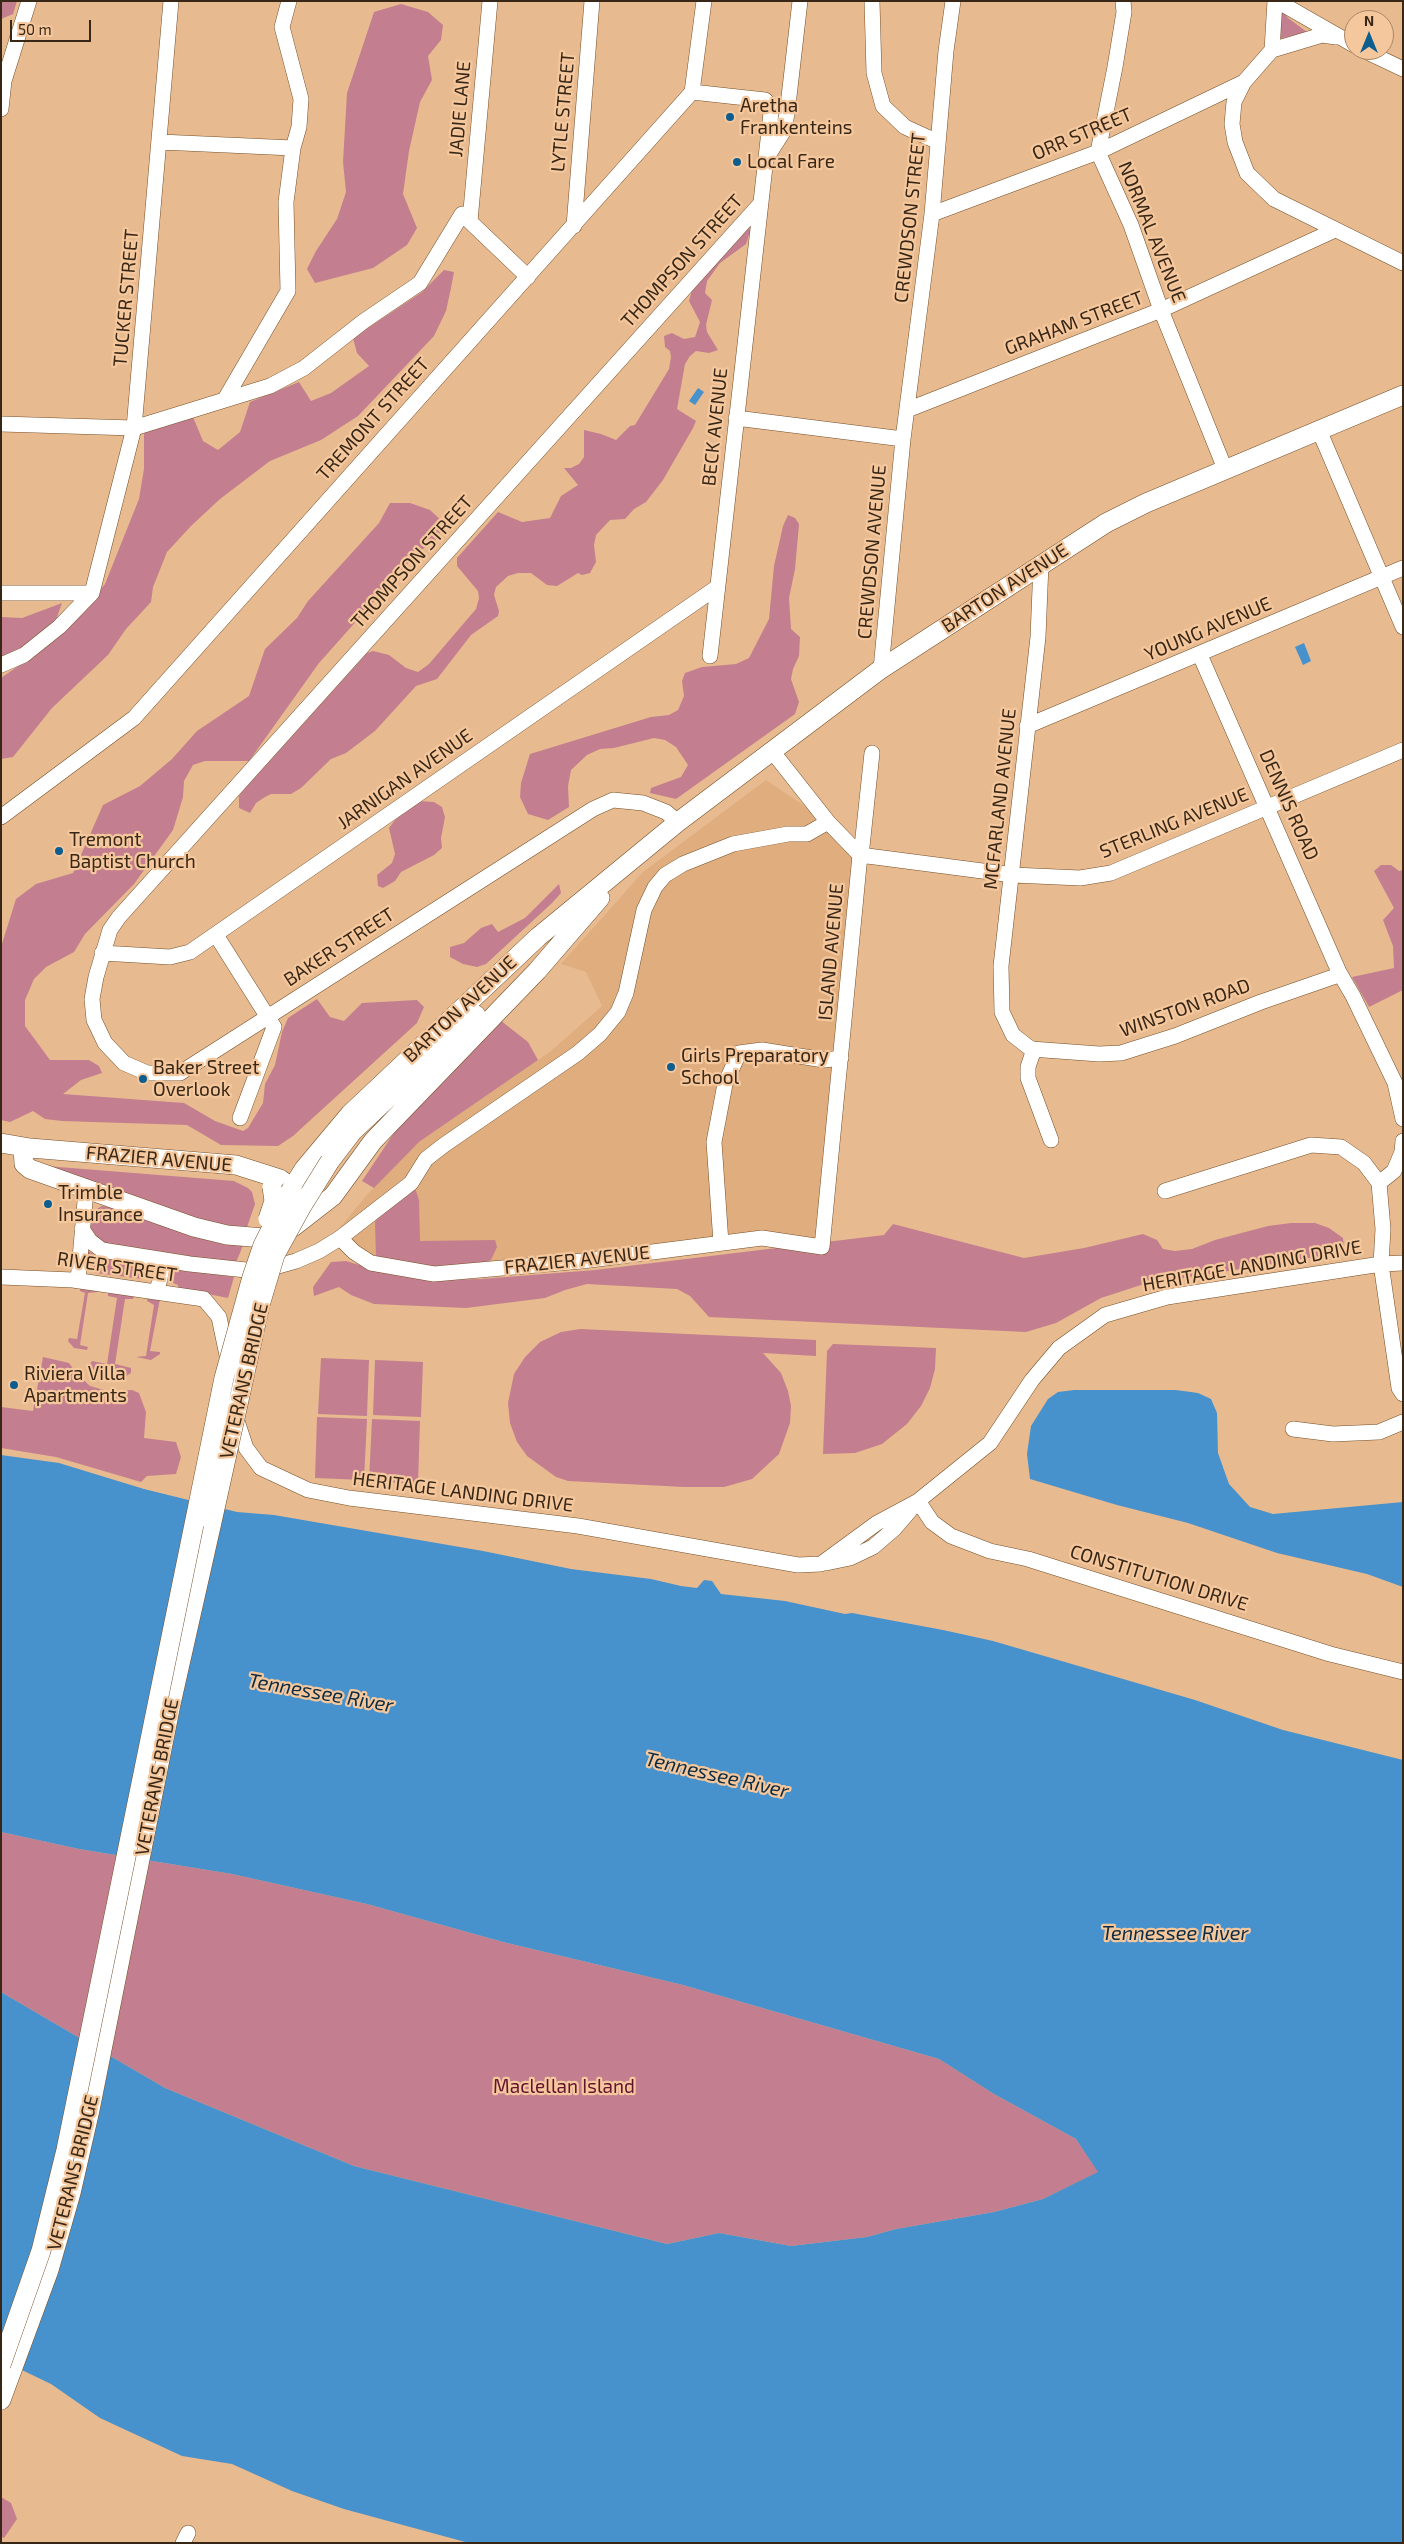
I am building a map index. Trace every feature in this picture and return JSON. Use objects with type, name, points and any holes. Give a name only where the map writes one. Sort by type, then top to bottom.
[{"type":"main road","name":"BARTON AVENUE","points":[[292,1188],[304,1169],[340,1124],[382,1082],[538,937],[678,822],[881,669],[1106,523],[1146,503],[1403,395]]},
{"type":"main road","name":"BARTON AVENUE","points":[[330,1161],[353,1131],[604,894],[647,848]]},
{"type":"main road","points":[[23,1147],[24,1164],[30,1169],[194,1227],[227,1235],[264,1238],[293,1227],[333,1196],[373,1141],[537,971],[604,894]]},
{"type":"main road","name":"FRAZIER AVENUE","points":[[1,1143],[23,1147],[236,1165],[264,1172],[280,1179],[292,1188],[302,1206]]},
{"type":"main road","name":"VETERANS BRIDGE","points":[[1,2400],[49,2270],[71,2193],[92,2100],[171,1704],[260,1305],[275,1255],[330,1161]]},
{"type":"main road","points":[[224,1378],[240,1297],[274,1202],[272,1187],[260,1176],[236,1165]]},
{"type":"main road","name":"VETERANS BRIDGE","points":[[1,2365],[41,2251],[66,2150],[224,1378],[252,1276],[263,1245],[292,1188]]},
{"type":"street","points":[[1,109],[4,81],[30,1]]},
{"type":"street","name":"TUCKER STREET","points":[[92,593],[134,428],[171,1]]},
{"type":"street","points":[[225,398],[288,291],[286,202],[293,148],[299,127],[301,99],[282,27],[289,1]]},
{"type":"street","name":"JADIE LANE","points":[[470,221],[490,1]]},
{"type":"street","name":"LYTLE STREET","points":[[574,226],[592,1]]},
{"type":"street","points":[[704,1],[692,92],[765,100],[768,103],[771,121],[761,203]]},
{"type":"street","points":[[768,155],[783,132],[787,114],[800,1]]},
{"type":"street","points":[[872,1],[874,73],[883,106],[905,127],[938,142]]},
{"type":"street","name":"CREWDSON STREET","points":[[903,439],[932,214],[953,1]]},
{"type":"street","name":"NORMAL AVENUE","points":[[1123,1],[1124,12],[1115,67],[1098,152],[1131,226],[1161,310],[1225,469]]},
{"type":"street","points":[[1272,50],[1276,1],[1344,41]]},
{"type":"street","points":[[1336,37],[1322,35],[1272,50],[1244,82],[1234,102],[1232,124],[1235,142],[1247,173],[1274,199],[1403,263]]},
{"type":"street","points":[[1384,60],[1403,69]]},
{"type":"street","name":"ORR STREET","points":[[932,214],[1098,152],[1244,82]]},
{"type":"street","name":"TREMONT STREET","points":[[1,818],[134,718],[692,92]]},
{"type":"street","points":[[160,142],[293,148]]},
{"type":"street","name":"BECK AVENUE","points":[[710,656],[716,588],[761,203]]},
{"type":"street","name":"THOMPSON STREET","points":[[102,953],[110,930],[119,917],[761,203]]},
{"type":"street","points":[[1,424],[134,428],[225,398],[270,386],[304,368],[364,321],[420,283],[462,214],[528,277]]},
{"type":"street","name":"GRAHAM STREET","points":[[907,410],[1161,310],[1335,230]]},
{"type":"street","points":[[736,418],[903,439]]},
{"type":"street","points":[[1319,430],[1403,627]]},
{"type":"street","name":"CREWDSON AVENUE","points":[[881,669],[903,439]]},
{"type":"street","name":"MCFARLAND AVENUE","points":[[1013,1035],[1002,1012],[1001,966],[1013,876],[1027,726],[1038,637],[1041,564]]},
{"type":"street","name":"YOUNG AVENUE","points":[[1027,726],[1200,655],[1403,568]]},
{"type":"street","name":"JARNIGAN AVENUE","points":[[102,953],[182,956],[216,935],[716,588]]},
{"type":"street","points":[[1,593],[92,593]]},
{"type":"street","points":[[1,665],[31,650],[59,627],[92,593]]},
{"type":"street","name":"DENNIS ROAD","points":[[1200,655],[1339,972],[1399,1079],[1403,1119]]},
{"type":"street","name":"STERLING AVENUE","points":[[861,855],[1013,876],[1080,878],[1111,873],[1403,750]]},
{"type":"street","points":[[772,752],[828,822],[861,855]]},
{"type":"street","name":"ISLAND AVENUE","points":[[822,1247],[872,753]]},
{"type":"street","name":"BAKER STREET","points":[[102,953],[92,999],[94,1020],[105,1043],[124,1063],[147,1072],[180,1073],[592,809],[613,800],[643,803],[666,812],[678,822]]},
{"type":"street","points":[[82,1229],[90,1241],[102,1250],[246,1270],[271,1268],[296,1261],[340,1238],[411,1183],[426,1159],[578,1053],[600,1034],[618,1012],[626,993],[644,910],[655,887],[665,875],[683,864],[733,844],[788,834],[807,834],[828,822]]},
{"type":"street","points":[[216,935],[269,1016],[274,1027],[240,1118]]},
{"type":"street","name":"WINSTON ROAD","points":[[1013,1035],[1034,1049],[1099,1054],[1121,1053],[1175,1036],[1261,1002],[1336,976],[1339,972]]},
{"type":"street","points":[[1034,1049],[1028,1067],[1028,1078],[1051,1140]]},
{"type":"street","points":[[721,1244],[714,1142],[725,1084],[739,1053],[762,1050],[824,1060],[841,1058]]},
{"type":"street","points":[[1379,1183],[1394,1171],[1402,1152],[1403,1141]]},
{"type":"street","points":[[1165,1191],[1311,1145],[1341,1147],[1364,1163],[1379,1183],[1383,1229],[1381,1264],[1399,1388],[1403,1394]]},
{"type":"street","points":[[78,1281],[86,1190]]},
{"type":"street","name":"FRAZIER AVENUE","points":[[340,1238],[354,1252],[371,1263],[434,1274],[582,1261],[762,1238],[822,1247]]},
{"type":"street","points":[[157,1292],[164,1260]]},
{"type":"street","name":"HERITAGE LANDING DRIVE","points":[[219,1317],[229,1362],[233,1411],[246,1448],[261,1468],[290,1483],[308,1490],[350,1498],[578,1526],[798,1565],[821,1564],[877,1522],[918,1501],[990,1443],[1032,1380],[1059,1348],[1105,1315],[1167,1298],[1381,1264],[1403,1263]]},
{"type":"street","name":"RIVER STREET","points":[[1,1276],[78,1281],[204,1300],[219,1317]]},
{"type":"street","points":[[1293,1429],[1333,1434],[1379,1432],[1403,1422]]},
{"type":"street","name":"CONSTITUTION DRIVE","points":[[918,1501],[932,1522],[951,1536],[990,1551],[1028,1559],[1330,1654],[1403,1672]]},
{"type":"shaded area","points":[[766,780],[828,822],[860,855],[822,1247],[762,1238],[582,1261],[394,1268],[340,1238],[337,1231],[366,1196],[419,1142],[551,1051],[602,1006],[586,972],[561,964],[643,872]]},
{"type":"green space","points":[[1,1],[17,1],[13,14],[1,19]]},
{"type":"green space","points":[[401,4],[428,12],[443,25],[441,40],[428,56],[432,80],[420,102],[409,151],[403,194],[417,228],[407,245],[373,268],[315,283],[307,269],[316,251],[337,219],[346,192],[343,162],[347,93],[374,12]]},
{"type":"green space","points":[[1283,12],[1307,32],[1279,39],[1280,13]]},
{"type":"green space","points":[[749,223],[750,232],[746,244],[720,263],[707,281],[705,293],[712,300],[706,325],[707,332],[718,350],[709,353],[696,351],[690,356],[685,364],[677,409],[696,421],[693,428],[663,480],[646,502],[634,509],[625,519],[610,520],[596,535],[594,545],[596,562],[590,573],[582,575],[578,573],[557,586],[547,585],[531,573],[518,573],[508,576],[496,587],[494,595],[499,611],[498,616],[471,635],[437,679],[416,686],[375,731],[346,753],[331,759],[301,788],[291,794],[271,794],[256,803],[250,813],[239,808],[239,796],[247,786],[367,653],[373,651],[389,655],[406,668],[418,672],[429,664],[476,609],[479,598],[478,591],[457,566],[457,558],[498,512],[522,522],[550,518],[561,496],[578,485],[564,468],[571,468],[579,464],[584,457],[584,430],[616,440],[630,426],[635,425],[669,369],[671,357],[670,351],[665,347],[664,336],[672,333],[684,339],[695,337],[700,322],[689,301],[692,290]]},
{"type":"green space","points":[[444,270],[454,272],[446,311],[434,336],[358,416],[321,440],[270,461],[220,499],[191,526],[167,552],[153,587],[151,602],[126,629],[108,655],[52,708],[13,757],[1,759],[1,678],[40,651],[73,622],[105,584],[139,499],[144,469],[144,432],[193,417],[203,441],[218,450],[240,432],[250,402],[299,382],[311,401],[331,393],[369,366],[357,353],[353,338],[422,292]]},
{"type":"green space","points":[[390,503],[410,503],[430,510],[444,523],[437,539],[417,553],[319,663],[249,761],[205,761],[193,765],[184,781],[183,797],[173,830],[134,884],[85,934],[74,952],[46,967],[34,979],[25,1000],[25,1026],[50,1060],[89,1060],[99,1066],[102,1073],[81,1080],[63,1094],[184,1103],[215,1121],[243,1131],[248,1128],[263,1103],[265,1084],[275,1065],[282,1032],[288,1018],[317,999],[330,1017],[344,1021],[362,1003],[417,1000],[424,1007],[417,1023],[293,1136],[278,1146],[221,1145],[187,1125],[62,1121],[45,1119],[33,1111],[10,1122],[1,1120],[1,947],[16,899],[36,884],[73,873],[103,805],[140,786],[172,759],[197,731],[249,696],[265,649],[297,618],[308,601],[379,523]]},
{"type":"green space","points":[[788,515],[795,518],[799,524],[795,569],[789,598],[791,629],[800,637],[799,656],[791,679],[799,702],[795,714],[676,799],[650,793],[651,788],[681,777],[688,765],[676,747],[665,740],[654,738],[614,748],[600,749],[587,755],[571,770],[568,786],[569,807],[548,820],[528,814],[520,797],[521,783],[530,754],[651,717],[669,715],[678,710],[684,696],[682,681],[685,673],[702,667],[736,664],[749,658],[769,619],[774,566],[783,526]]},
{"type":"green space","points":[[62,603],[56,620],[38,638],[20,651],[1,659],[1,617],[22,618]]},
{"type":"green space","points":[[418,801],[434,802],[442,807],[445,817],[441,838],[442,848],[434,855],[401,872],[395,881],[383,888],[378,886],[377,875],[392,863],[395,854],[389,828],[395,820]]},
{"type":"green space","points":[[1381,865],[1391,865],[1399,871],[1403,870],[1403,990],[1369,1007],[1352,977],[1394,968],[1393,946],[1383,920],[1394,908],[1374,871]]},
{"type":"green space","points":[[559,884],[561,893],[552,903],[486,964],[477,967],[463,964],[450,957],[450,947],[464,943],[481,928],[492,924],[498,932],[525,918]]},
{"type":"green space","points":[[500,1020],[528,1042],[538,1060],[419,1142],[374,1188],[362,1181],[398,1127]]},
{"type":"green space","points":[[46,1166],[234,1181],[252,1192],[255,1204],[246,1230],[225,1229]]},
{"type":"green space","points":[[414,1185],[419,1200],[420,1241],[495,1240],[497,1247],[491,1260],[481,1264],[430,1267],[376,1258],[375,1222],[385,1210]]},
{"type":"green space","points":[[102,1206],[244,1243],[235,1265],[101,1244],[89,1235],[92,1209],[93,1211]]},
{"type":"green space","points":[[1291,1223],[1315,1223],[1329,1228],[1343,1238],[1344,1247],[1333,1254],[1141,1285],[1101,1298],[1056,1323],[1026,1332],[709,1317],[690,1296],[677,1289],[587,1284],[545,1298],[466,1308],[374,1304],[351,1295],[339,1287],[314,1296],[313,1287],[331,1262],[346,1261],[386,1273],[432,1280],[481,1279],[595,1270],[884,1235],[893,1224],[1024,1258],[1084,1248],[1143,1234],[1157,1240],[1163,1249],[1175,1251],[1192,1249],[1215,1240],[1268,1226]]},
{"type":"green space","points":[[86,1250],[101,1258],[151,1265],[153,1269],[143,1279],[96,1273],[87,1265]]},
{"type":"green space","points":[[178,1269],[234,1277],[228,1298],[178,1288],[178,1285],[173,1283],[170,1276],[171,1271]]},
{"type":"green space","points":[[80,1288],[97,1289],[97,1292],[88,1293],[80,1345],[88,1347],[87,1350],[74,1348],[68,1341],[69,1338],[77,1339],[85,1293],[80,1291]]},
{"type":"green space","points":[[108,1291],[133,1294],[134,1297],[133,1299],[125,1299],[115,1364],[131,1368],[131,1373],[123,1378],[110,1378],[99,1375],[89,1366],[92,1361],[107,1364],[117,1298],[108,1296]]},
{"type":"green space","points":[[147,1297],[160,1299],[150,1351],[160,1352],[160,1354],[151,1360],[136,1357],[146,1356],[154,1305],[147,1301]]},
{"type":"green space","points":[[580,1329],[816,1340],[816,1356],[763,1353],[781,1373],[788,1391],[791,1406],[790,1423],[779,1454],[752,1479],[724,1487],[684,1487],[568,1481],[556,1477],[527,1456],[517,1442],[510,1423],[508,1403],[514,1374],[525,1357],[540,1342],[561,1332]]},
{"type":"green space","points":[[833,1344],[936,1348],[935,1369],[930,1388],[921,1406],[907,1424],[882,1444],[855,1453],[823,1454],[827,1351]]},
{"type":"green space","points":[[43,1357],[69,1363],[77,1374],[90,1386],[107,1391],[132,1390],[139,1393],[146,1412],[144,1438],[176,1442],[181,1457],[176,1474],[147,1476],[141,1482],[56,1457],[1,1448],[1,1407],[33,1411]]},
{"type":"green space","points":[[321,1358],[369,1360],[367,1416],[318,1414]]},
{"type":"green space","points":[[375,1360],[423,1362],[421,1417],[373,1415]]},
{"type":"green space","points":[[317,1417],[367,1419],[364,1480],[315,1478]]},
{"type":"green space","points":[[372,1419],[420,1421],[418,1484],[369,1481]]},
{"type":"green space","name":"Maclellan Island","points":[[1,1832],[79,1849],[232,1874],[367,1904],[503,1942],[683,1985],[939,2059],[994,2094],[1076,2139],[1099,2172],[1043,2199],[994,2212],[896,2229],[867,2237],[791,2246],[719,2233],[667,2244],[354,2166],[165,2088],[1,1992]]},
{"type":"green space","points":[[1,2497],[11,2503],[17,2519],[4,2538],[1,2537]]},
{"type":"water","points":[[698,388],[704,392],[695,405],[689,401]]},
{"type":"water","points":[[1304,643],[1311,661],[1303,665],[1295,647]]},
{"type":"water","points":[[1074,1390],[1176,1390],[1198,1393],[1211,1399],[1217,1413],[1218,1453],[1229,1484],[1250,1507],[1273,1514],[1403,1502],[1403,1587],[1367,1574],[1277,1553],[1188,1523],[1117,1505],[1030,1479],[1027,1454],[1031,1426],[1048,1399],[1058,1392]]},
{"type":"water","name":"Tennessee River","points":[[1,1455],[59,1463],[144,1489],[237,1512],[274,1515],[483,1551],[571,1569],[651,1579],[681,1586],[697,1588],[704,1580],[712,1581],[721,1594],[785,1601],[845,1614],[852,1613],[943,1630],[993,1641],[1195,1700],[1283,1730],[1403,1760],[1403,2543],[469,2543],[344,2509],[292,2491],[232,2464],[182,2456],[100,2418],[51,2384],[1,2360],[1,1992],[165,2088],[354,2166],[667,2244],[719,2233],[791,2246],[867,2237],[896,2229],[994,2212],[1043,2199],[1098,2172],[1076,2139],[994,2094],[939,2059],[683,1985],[503,1942],[367,1904],[232,1874],[79,1849],[1,1832]]},
{"type":"place","name":"Aretha Frankenteins","points":[[730,117]]},
{"type":"place","name":"Local Fare","points":[[737,162]]},
{"type":"place","name":"Tremont Baptist Church","points":[[59,851]]},
{"type":"place","name":"Girls Preparatory School","points":[[671,1067]]},
{"type":"place","name":"Baker Street Overlook","points":[[143,1079]]},
{"type":"place","name":"Trimble Insurance","points":[[48,1204]]},
{"type":"place","name":"Riviera Villa Apartments","points":[[14,1385]]}]
